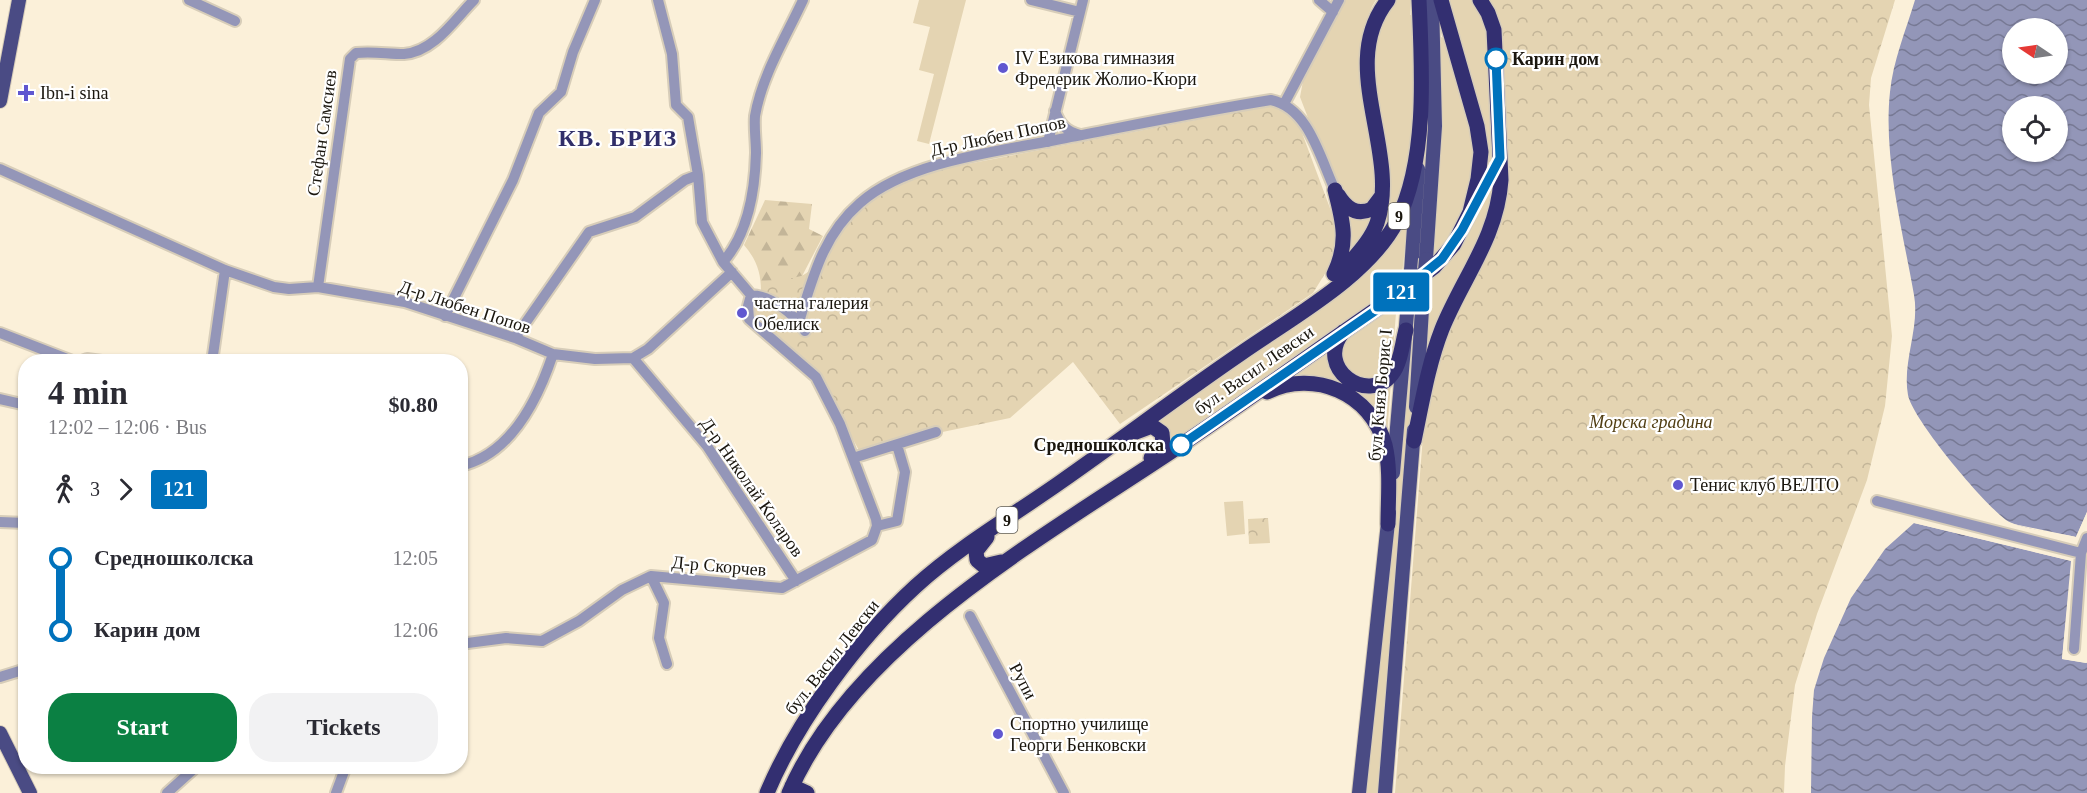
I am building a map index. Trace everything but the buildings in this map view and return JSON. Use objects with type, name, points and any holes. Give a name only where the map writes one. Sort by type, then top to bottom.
[{"type":"highway","points":[[1322,297],[1368,240],[1377,223],[1382,195],[1382,168],[1369,86],[1369,57],[1374,23],[1388,0]]},
{"type":"highway","name":"бул. Княз Борис I","points":[[1419,0],[1421,107]]},
{"type":"highway","name":"бул. Васил Левски","points":[[790,789],[808,757],[861,685],[925,624],[1017,554],[1237,406],[1434,267],[1454,244],[1470,212],[1478,179],[1480,142],[1442,0]]},
{"type":"highway","points":[[1414,441],[1432,356],[1494,226],[1501,192],[1494,30],[1480,0]]},
{"type":"highway","name":"бул. Васил Левски","points":[[767,793],[771,772],[806,719],[879,624],[916,585],[1322,297],[1370,258],[1396,221],[1410,183],[1421,107]]},
{"type":"highway","points":[[1470,212],[1500,158]]},
{"type":"highway","points":[[1335,190],[1346,206],[1358,212],[1372,209],[1382,195]]},
{"type":"highway","points":[[1308,307],[1332,277],[1344,250],[1344,226],[1335,190]]},
{"type":"highway","points":[[1344,331],[1335,348],[1337,367],[1352,382],[1368,386],[1378,384],[1392,374],[1406,330]]},
{"type":"highway","points":[[1237,406],[1277,387],[1292,383],[1326,386],[1343,392],[1357,401],[1374,420],[1385,446],[1388,524]]},
{"type":"highway","points":[[1113,444],[1148,426],[1156,427],[1162,433],[1162,446],[1134,476]]},
{"type":"highway","points":[[993,530],[976,551],[980,564],[991,566],[1017,554]]},
{"type":"highway","points":[[790,789],[807,793]]},
{"type":"main road","name":"бул. Княз Борис I","points":[[1385,793],[1414,441],[1435,126],[1432,0]]},
{"type":"main road","points":[[0,101],[16,2]]},
{"type":"main road","name":"бул. Княз Борис I","points":[[1359,793],[1406,330],[1421,107]]},
{"type":"main road","points":[[0,733],[18,768]]},
{"type":"main road","points":[[21,774],[30,793]]},
{"type":"main road","points":[[22,774],[35,793]]},
{"type":"street","points":[[189,0],[235,21]]},
{"type":"street","name":"Стефан Самсиев","points":[[318,287],[350,58],[356,53],[405,54],[422,49],[440,36],[474,0]]},
{"type":"street","points":[[445,316],[513,180],[539,113],[561,92],[573,52],[595,0]]},
{"type":"street","points":[[658,0],[672,54],[676,105],[688,117],[698,175],[700,216],[723,262],[751,295],[748,306],[749,319],[816,377],[840,424],[877,526]]},
{"type":"street","points":[[723,262],[735,248],[752,193],[756,156],[755,117],[762,90],[803,0]]},
{"type":"street","points":[[1030,0],[1080,12]]},
{"type":"street","points":[[1048,142],[1083,0]]},
{"type":"street","points":[[1319,0],[1333,12]]},
{"type":"street","points":[[1335,190],[1302,120],[1284,104],[1339,0]]},
{"type":"street","name":"Д-р Любен Попов","points":[[751,295],[774,301],[802,326],[819,257],[828,240],[844,219],[867,198],[890,183],[932,166],[1271,99],[1284,104]]},
{"type":"street","points":[[1055,111],[1058,121],[1068,132],[1080,135]]},
{"type":"street","name":"Д-р Любен Попов","points":[[0,169],[225,270],[274,287],[289,289],[318,287],[405,302],[515,338],[553,354],[595,359],[633,358]]},
{"type":"street","points":[[515,338],[589,232],[635,217],[685,180],[698,175]]},
{"type":"street","points":[[213,354],[225,270]]},
{"type":"street","points":[[633,358],[648,349],[732,272]]},
{"type":"street","points":[[0,333],[56,354]]},
{"type":"street","points":[[468,462],[502,446],[544,382],[553,354]]},
{"type":"street","name":"Д-р Николай Коларов","points":[[633,358],[706,446],[796,581]]},
{"type":"street","points":[[0,399],[18,403]]},
{"type":"street","points":[[853,458],[936,432]]},
{"type":"street","name":"Д-р Скорчев","points":[[468,643],[506,638],[542,641],[579,621],[622,590],[651,576],[782,588],[872,540],[877,526],[897,521],[905,472],[897,445]]},
{"type":"street","points":[[1877,501],[2081,553]]},
{"type":"street","points":[[0,522],[18,523]]},
{"type":"street","points":[[2074,649],[2081,553],[2087,538]]},
{"type":"street","points":[[651,576],[664,603],[659,638],[667,664]]},
{"type":"street","name":"Рупи","points":[[970,616],[1064,793]]},
{"type":"street","points":[[0,677],[18,671]]},
{"type":"street","points":[[167,793],[187,774]]},
{"type":"street","points":[[336,793],[341,774]]},
{"type":"green space","points":[[919,0],[966,0],[929,144],[917,141],[934,74],[919,70],[930,27],[913,23]]},
{"type":"green space","points":[[1343,0],[1376,0],[1368,17],[1364,38],[1364,63],[1368,117],[1379,187],[1367,206],[1347,202],[1325,162],[1300,97],[1303,81]]},
{"type":"green space","points":[[1392,0],[1410,0],[1410,15],[1414,15],[1413,134],[1402,195],[1391,220],[1375,238],[1377,115],[1372,44]]},
{"type":"green space","points":[[1449,0],[1476,0],[1489,29],[1493,164],[1489,162],[1483,121]]},
{"type":"green space","name":"Морска градина","points":[[1485,0],[1895,0],[1871,78],[1869,105],[1892,336],[1885,406],[1867,480],[1817,614],[1795,685],[1784,793],[1395,793],[1425,410],[1445,339],[1492,242],[1506,194]]},
{"type":"green space","points":[[1439,36],[1443,38],[1465,107],[1473,154],[1472,177],[1467,201],[1457,224],[1433,257]]},
{"type":"green space","points":[[1431,99],[1412,408],[1380,793],[1364,793],[1405,403],[1425,111]]},
{"type":"green space","points":[[1273,105],[1295,114],[1337,227],[1334,259],[1313,293],[1120,424],[1073,362],[1010,418],[928,435],[862,456],[818,375],[752,312],[765,281],[797,277],[808,272],[824,256],[862,208],[887,191],[931,171]]},
{"type":"green space","points":[[1489,178],[1492,181],[1492,207],[1423,370],[1431,274],[1471,224]]},
{"type":"green space","points":[[765,200],[812,204],[809,229],[823,236],[800,280],[761,291],[757,266],[744,245]]},
{"type":"green space","points":[[1376,210],[1356,252],[1346,252],[1347,215]]},
{"type":"green space","points":[[1409,212],[1401,283],[1167,445],[1154,422],[1321,302]]},
{"type":"green space","points":[[1397,300],[1392,364],[1372,381],[1344,372],[1340,342]]},
{"type":"green space","points":[[1329,346],[1337,382],[1279,381]]},
{"type":"green space","points":[[1391,381],[1387,436],[1344,388],[1347,383]]},
{"type":"green space","points":[[1243,501],[1245,534],[1227,536],[1224,502]]},
{"type":"green space","points":[[1268,518],[1270,543],[1249,544],[1248,519]]},
{"type":"water","points":[[1915,0],[2087,0],[2087,512],[2076,537],[2030,528],[2006,520],[1982,497],[1935,441],[1922,423],[1908,395],[1907,370],[1915,307],[1895,194],[1889,142],[1890,92],[1900,46]]},
{"type":"water","points":[[1914,523],[2072,561],[2062,659],[2086,663],[2087,659],[2087,793],[1811,793],[1814,690],[1824,658],[1851,598],[1885,549]]},
{"type":"pier","points":[[2087,512],[2087,520],[2076,540],[2004,522],[2076,537]]},
{"type":"pier","points":[[1915,520],[2074,559],[2065,657],[2084,660],[2087,656],[2087,663],[2062,659],[2071,561],[1914,523]]},
{"type":"bus line","name":"121","points":[[1181,445],[1398,295],[1442,259],[1454,244],[1500,158],[1496,59]]},
{"type":"place","name":"Карин дом","points":[[1496,59]]},
{"type":"place","name":"IV Езикова гимназия Фредерик Жолио-Кюри","points":[[1003,68]]},
{"type":"place","name":"Ibn-i sina","points":[[26,93]]},
{"type":"place","name":"частна галерия Обелиск","points":[[742,313]]},
{"type":"place","name":"Средношколска","points":[[1181,445]]},
{"type":"place","name":"Тенис клуб ВЕЛТО","points":[[1678,485]]},
{"type":"place","name":"Спортно училище Георги Бенковски","points":[[998,734]]},
{"type":"district","name":"КВ. БРИЗ","points":[[618,138]]}]
